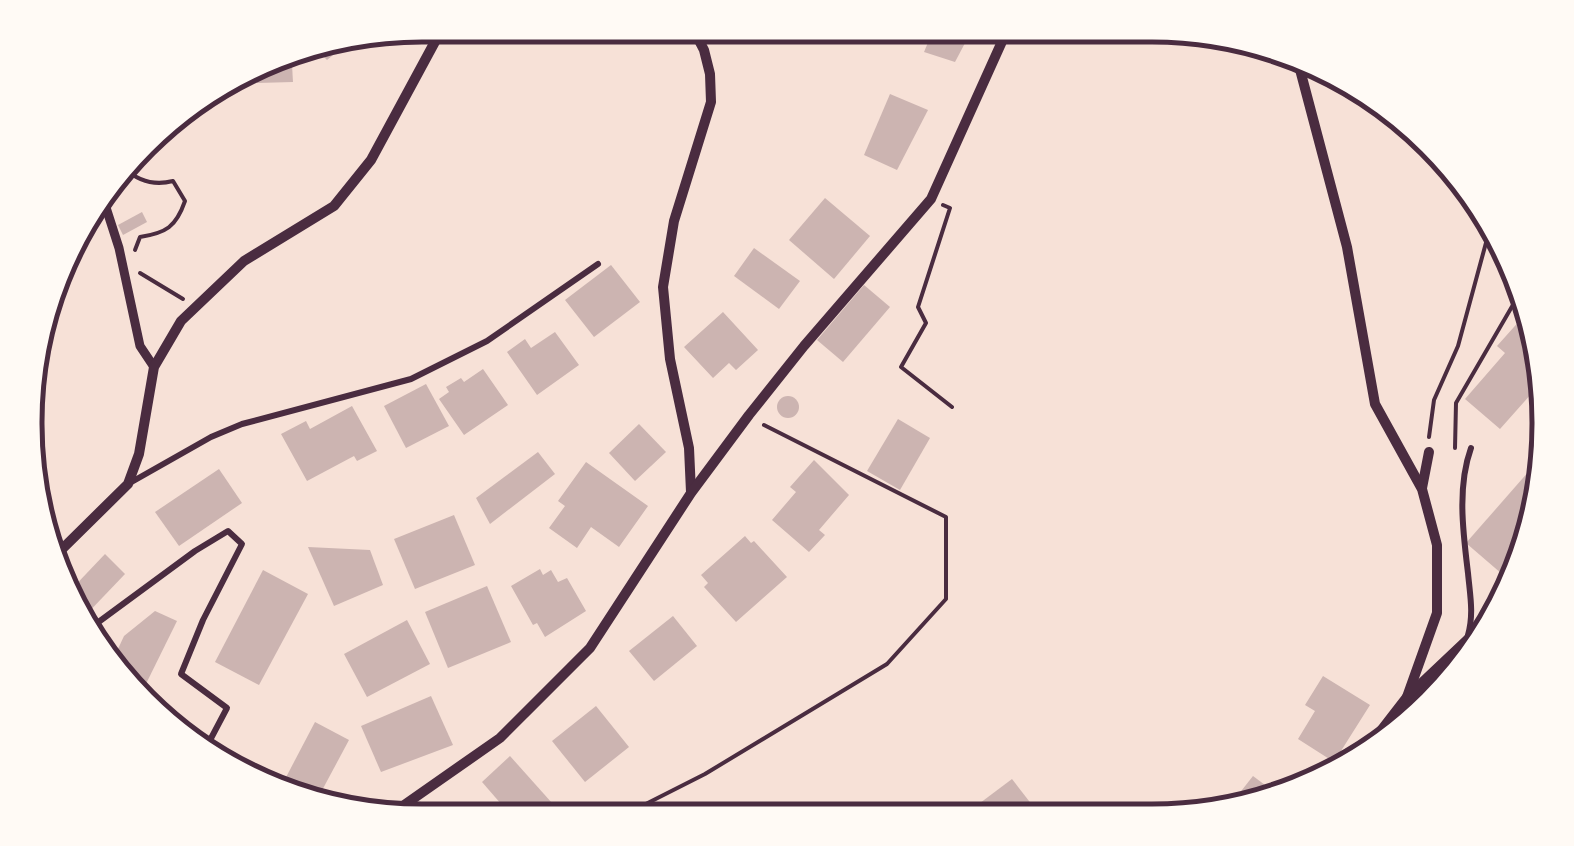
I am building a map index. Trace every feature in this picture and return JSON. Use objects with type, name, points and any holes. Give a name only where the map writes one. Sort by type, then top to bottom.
[{"type":"street","points":[[64,547],[128,484],[140,454],[154,367],[169,338],[244,261],[334,206],[371,160],[435,42]]},
{"type":"street","points":[[691,493],[689,448],[670,359],[664,287],[674,221],[710,102],[710,74],[700,42]]},
{"type":"street","points":[[407,803],[500,738],[590,648],[691,493],[749,415],[931,199],[1002,42]]},
{"type":"street","points":[[1301,73],[1346,247],[1376,404],[1422,489],[1437,546],[1437,613],[1407,696]]},
{"type":"street","points":[[108,211],[140,346],[154,367]]},
{"type":"street","points":[[1422,489],[1428,452]]},
{"type":"street","points":[[1388,721],[1407,696],[1456,650]]},
{"type":"lane","points":[[128,484],[242,424],[411,379],[487,341],[598,264]]},
{"type":"lane","points":[[1469,631],[1473,617],[1462,520],[1464,466],[1471,448]]},
{"type":"lane","points":[[99,622],[228,531],[242,544],[180,674],[227,708],[211,738]]},
{"type":"path","points":[[133,176],[148,182],[173,181],[185,201],[180,217],[169,230],[140,236],[134,255]]},
{"type":"path","points":[[931,199],[950,208],[918,307],[926,322],[901,367],[952,407]]},
{"type":"path","points":[[1428,452],[1434,400],[1458,346],[1486,243]]},
{"type":"path","points":[[137,264],[140,274],[196,306]]},
{"type":"path","points":[[1464,466],[1455,460],[1454,410],[1512,305]]},
{"type":"path","points":[[1500,324],[1507,330]]},
{"type":"path","points":[[646,804],[705,774],[887,664],[946,599],[946,517],[749,415]]},
{"type":"building","points":[[928,42],[966,42],[955,62],[924,52]]},
{"type":"building","points":[[292,66],[293,82],[257,83],[277,71]]},
{"type":"building","points":[[890,94],[928,110],[897,170],[864,155]]},
{"type":"building","points":[[825,198],[870,236],[834,279],[789,240]]},
{"type":"building","points":[[142,212],[147,222],[123,235],[118,225]]},
{"type":"building","points":[[754,248],[800,281],[779,309],[734,276]]},
{"type":"building","points":[[611,265],[640,302],[594,337],[565,300]]},
{"type":"building","points":[[864,285],[890,307],[843,362],[817,340]]},
{"type":"building","points":[[723,312],[758,350],[736,370],[729,363],[713,378],[684,347]]},
{"type":"building","points":[[1518,322],[1531,395],[1500,429],[1465,399],[1505,353],[1497,346]]},
{"type":"building","points":[[555,332],[579,365],[537,395],[507,352],[525,339],[531,348]]},
{"type":"building","points":[[483,369],[508,405],[464,435],[439,399],[449,392],[446,387],[461,378],[464,382]]},
{"type":"building","points":[[426,384],[449,426],[406,448],[384,406]]},
{"type":"building","points":[[788,396],[796,399],[796,415],[788,418],[780,415],[777,407],[780,399]]},
{"type":"building","points":[[352,406],[377,451],[357,461],[354,456],[307,481],[281,434],[306,421],[310,429]]},
{"type":"building","points":[[898,419],[930,438],[900,490],[867,471]]},
{"type":"building","points":[[639,424],[666,452],[635,481],[609,453]]},
{"type":"building","points":[[538,452],[555,474],[490,524],[476,498]]},
{"type":"building","points":[[814,460],[849,495],[819,530],[825,535],[809,552],[772,520],[796,492],[790,487]]},
{"type":"building","points":[[586,462],[648,506],[619,547],[591,527],[577,548],[549,528],[565,506],[558,501]]},
{"type":"building","points":[[219,469],[242,503],[179,546],[155,512]]},
{"type":"building","points":[[1528,472],[1519,521],[1501,573],[1466,543]]},
{"type":"building","points":[[454,515],[475,565],[415,589],[394,539]]},
{"type":"building","points":[[745,536],[787,577],[736,622],[704,587],[708,583],[701,575]]},
{"type":"building","points":[[308,547],[370,550],[383,585],[334,606]]},
{"type":"building","points":[[105,554],[125,574],[91,609],[78,583]]},
{"type":"building","points":[[540,569],[543,575],[551,570],[558,582],[567,578],[586,611],[545,637],[537,623],[533,625],[511,586]]},
{"type":"building","points":[[263,570],[308,594],[259,685],[215,662]]},
{"type":"building","points":[[487,586],[511,642],[448,668],[425,612]]},
{"type":"building","points":[[155,611],[177,621],[146,684],[118,650],[124,636]]},
{"type":"building","points":[[673,616],[697,646],[654,681],[629,651]]},
{"type":"building","points":[[407,620],[430,664],[367,697],[344,654]]},
{"type":"building","points":[[1323,676],[1370,705],[1339,754],[1329,759],[1298,739],[1315,711],[1305,705]]},
{"type":"building","points":[[431,696],[453,745],[381,772],[361,726]]},
{"type":"building","points":[[596,706],[629,747],[585,782],[552,741]]},
{"type":"building","points":[[315,722],[349,740],[322,790],[286,778]]},
{"type":"building","points":[[510,756],[552,803],[501,804],[482,782]]},
{"type":"building","points":[[1253,776],[1266,785],[1249,791],[1240,793]]},
{"type":"building","points":[[1012,779],[1031,804],[979,804]]}]
